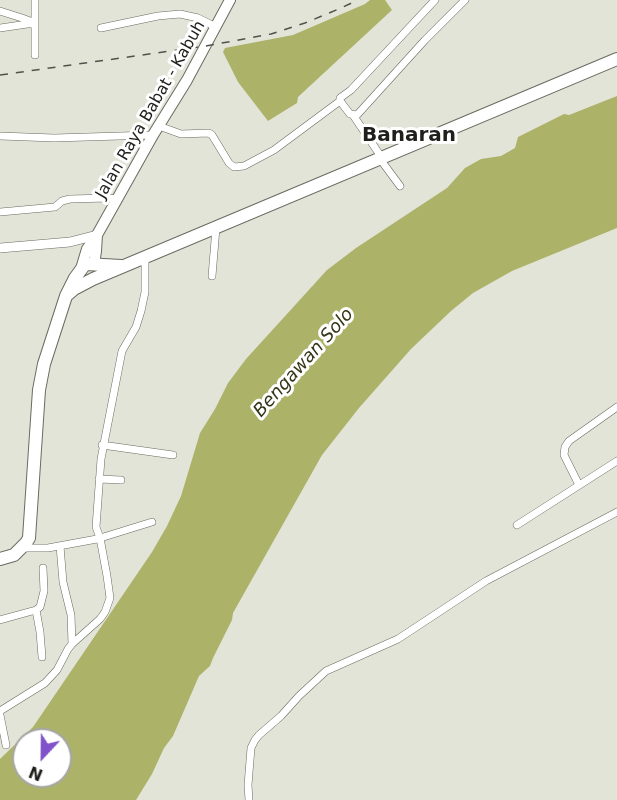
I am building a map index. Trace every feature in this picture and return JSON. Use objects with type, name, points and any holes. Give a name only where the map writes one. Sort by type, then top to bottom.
[{"type":"highway","points":[[66,296],[93,279],[617,59]]},
{"type":"highway","points":[[93,279],[84,278],[81,273],[88,267],[123,267]]},
{"type":"highway","points":[[0,559],[14,555],[29,538],[39,390],[44,364],[70,285],[88,267]]},
{"type":"main road","name":"Jalan Raya Babat - Kabuh","points":[[88,267],[87,249],[187,80],[230,0]]},
{"type":"street","points":[[35,0],[33,24],[35,55]]},
{"type":"street","points":[[0,136],[54,138],[156,130],[181,134],[208,133],[212,135],[229,163],[234,167],[244,166],[274,150],[340,101],[340,98],[351,90],[435,0]]},
{"type":"street","points":[[353,115],[358,114],[425,39],[465,0]]},
{"type":"street","points":[[0,10],[33,24]]},
{"type":"street","points":[[101,28],[158,16],[180,14],[198,18],[216,27]]},
{"type":"street","points":[[0,28],[33,24]]},
{"type":"street","points":[[340,101],[353,115],[400,186]]},
{"type":"street","points":[[0,212],[55,207],[62,201],[70,199],[117,199]]},
{"type":"street","points":[[212,276],[216,228]]},
{"type":"street","points":[[0,248],[70,242],[97,235]]},
{"type":"street","points":[[6,745],[0,713],[45,683],[57,670],[72,644],[100,619],[110,598],[96,527],[102,445],[122,351],[141,311],[145,292],[145,258]]},
{"type":"street","points":[[579,485],[564,455],[566,447],[569,441],[617,407]]},
{"type":"street","points":[[102,445],[173,455]]},
{"type":"street","points":[[517,525],[617,461]]},
{"type":"street","points":[[99,479],[121,480]]},
{"type":"street","points":[[249,800],[248,785],[255,740],[326,671],[398,639],[486,581],[617,512]]},
{"type":"street","points":[[21,548],[60,546],[100,538],[152,522]]},
{"type":"street","points":[[60,546],[63,582],[71,615],[72,644]]},
{"type":"street","points":[[0,620],[36,610],[42,604],[43,568]]},
{"type":"street","points":[[36,610],[42,657]]},
{"type":"water","points":[[370,0],[385,0],[392,10],[298,97],[297,103],[268,121],[238,82],[223,52],[225,48],[293,35]]},
{"type":"water","name":"Bengawan Solo","points":[[617,96],[617,228],[512,271],[473,293],[411,349],[359,408],[322,455],[233,613],[232,620],[210,666],[199,676],[173,736],[136,800],[0,800],[0,759],[12,747],[12,788],[72,788],[72,728],[32,728],[152,552],[181,496],[200,433],[228,383],[246,359],[327,270],[356,248],[447,188],[465,168],[481,159],[501,156],[515,148],[518,137],[564,114],[569,115]]},
{"type":"railway","points":[[0,75],[206,46],[271,34],[305,23],[358,0]]},
{"type":"district","name":"Banaran","points":[[409,136]]}]
